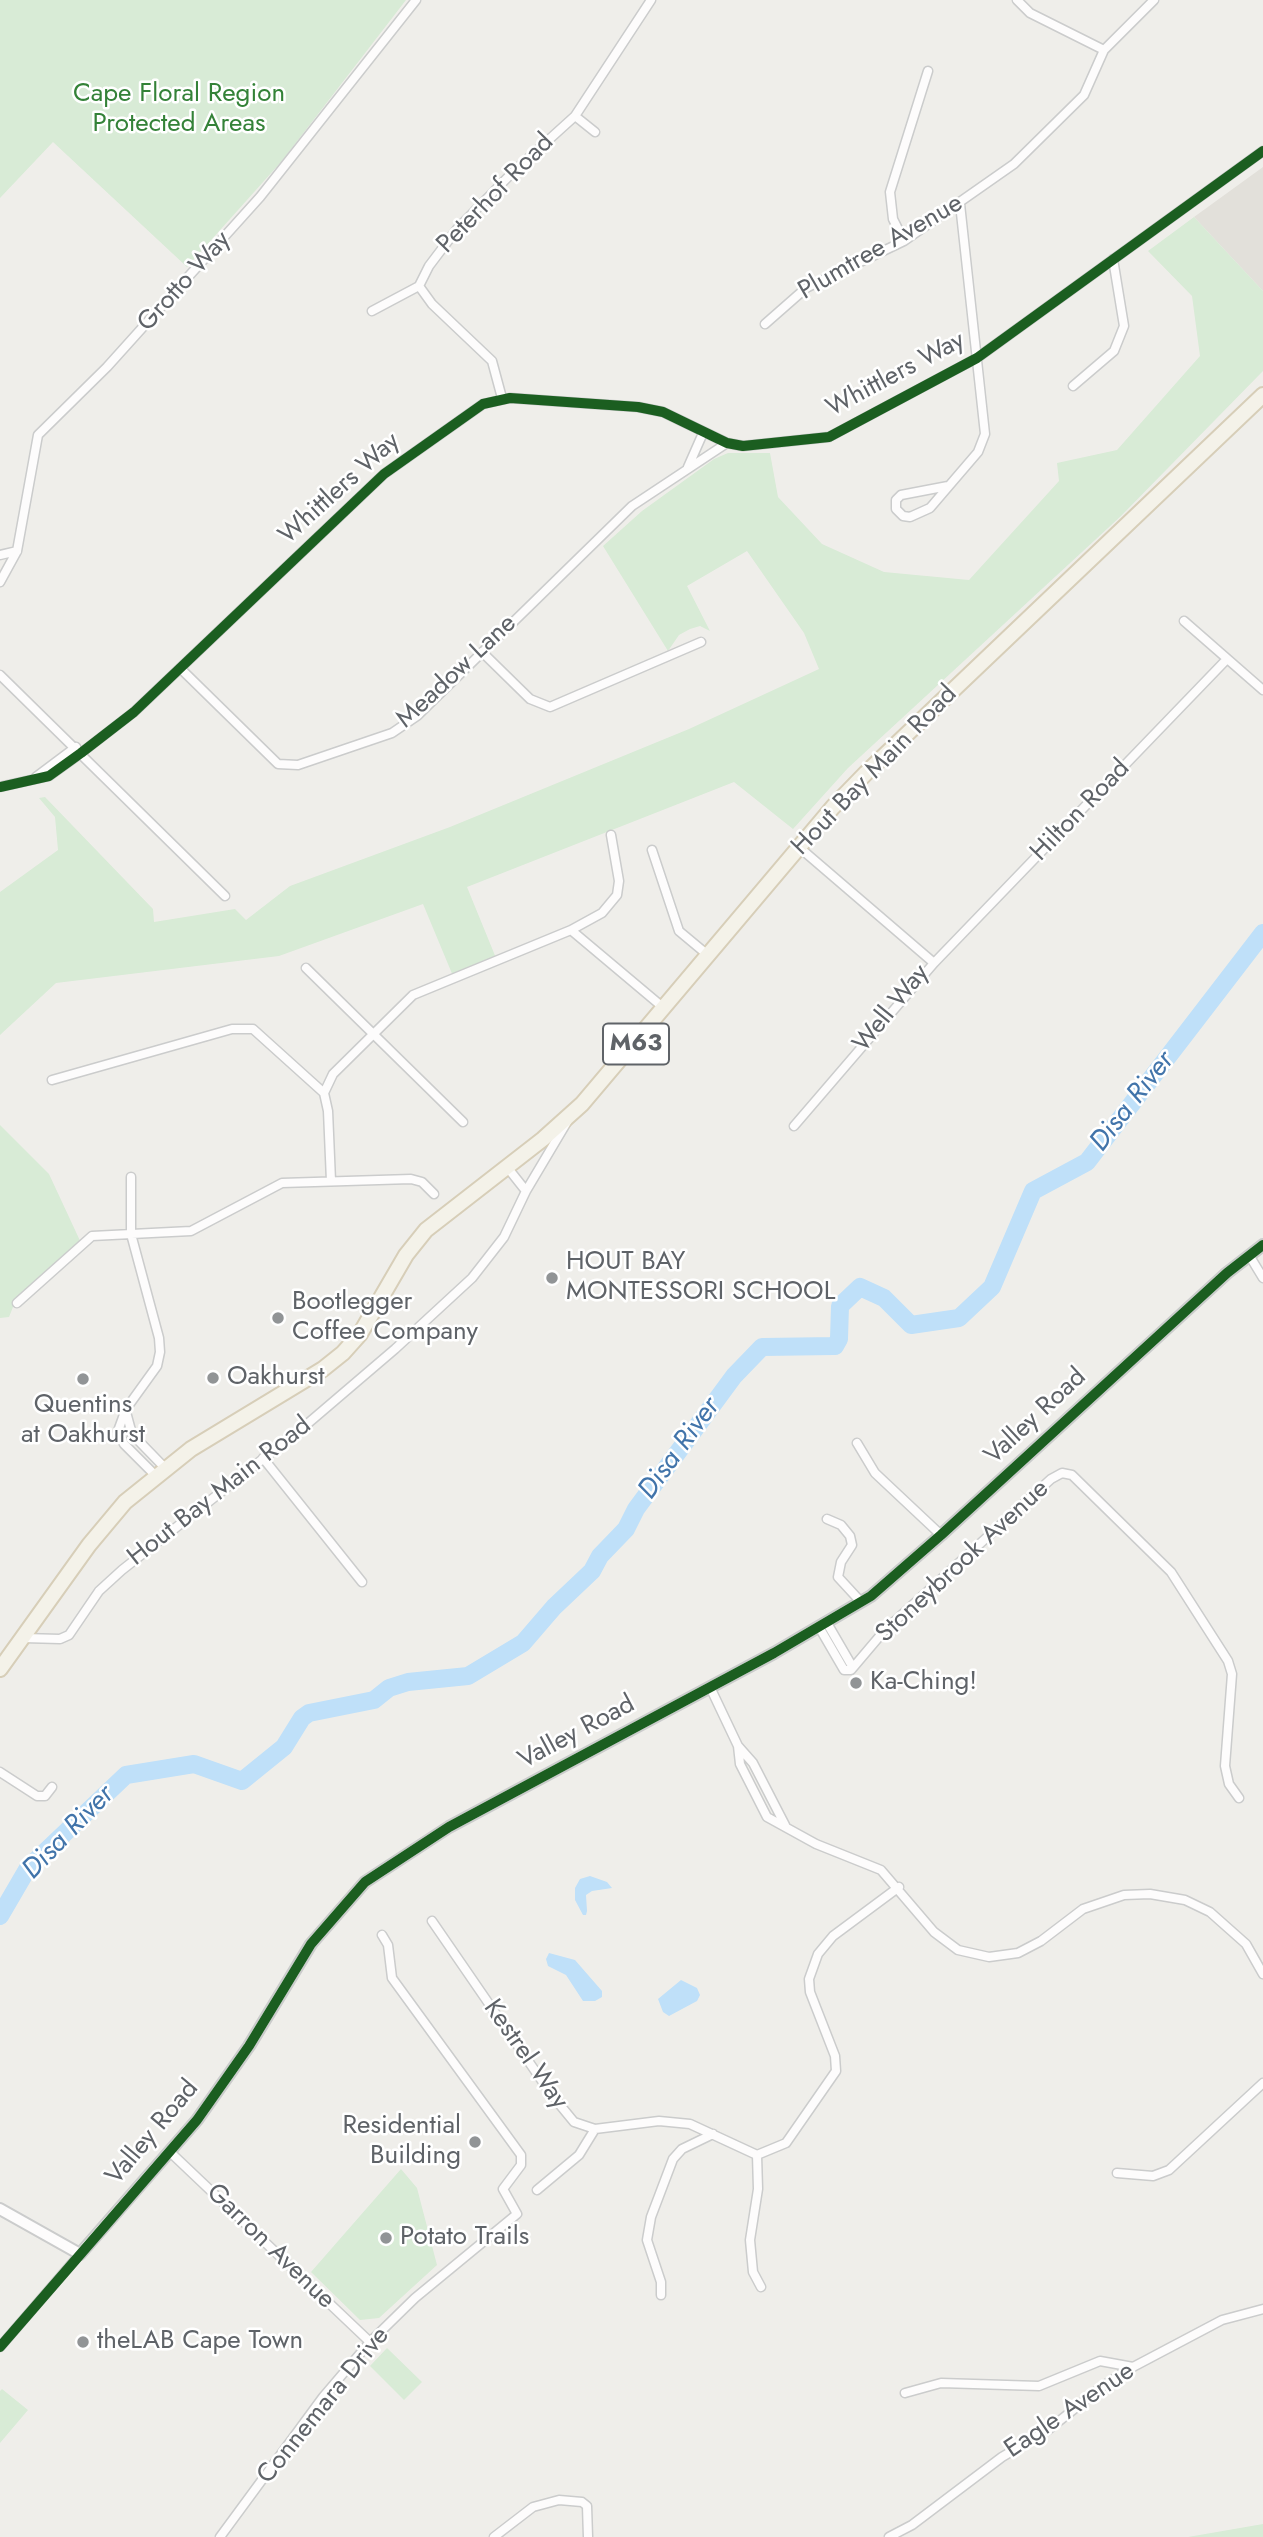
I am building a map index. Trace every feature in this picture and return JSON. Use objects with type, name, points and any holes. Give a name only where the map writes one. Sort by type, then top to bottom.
[{"type":"main road","name":"Hout Bay Main Road","points":[[0,1669],[105,1525],[160,1472],[338,1357],[360,1334],[406,1255],[425,1230],[569,1117],[597,1088],[866,773],[1263,395]]},
{"type":"street","name":"Grotto Way","points":[[0,582],[17,551],[38,435],[107,368],[253,206],[416,0]]},
{"type":"street","name":"Peterhof Road","points":[[419,286],[429,266],[457,229],[512,173],[575,116],[651,0]]},
{"type":"street","points":[[1017,0],[1030,13],[1104,50],[1154,0]]},
{"type":"street","name":"Plumtree Avenue","points":[[765,324],[815,282],[904,241],[1014,164],[1084,96],[1104,50]]},
{"type":"street","points":[[904,241],[894,219],[891,187],[928,71]]},
{"type":"street","points":[[575,116],[595,132]]},
{"type":"street","name":"Whittlers Way","points":[[0,787],[52,774],[78,750],[134,712],[384,474],[473,410],[502,398],[638,407],[663,412],[703,433],[743,446],[828,437],[977,358],[1263,151]]},
{"type":"street","points":[[948,486],[901,495],[896,500],[896,509],[905,516],[922,514],[948,486],[978,452],[985,434],[960,204]]},
{"type":"street","points":[[1073,386],[1114,351],[1124,326],[1113,259]]},
{"type":"street","points":[[372,311],[419,286],[437,309],[492,360],[502,398]]},
{"type":"street","name":"Meadow Lane","points":[[180,668],[272,761],[290,766],[404,727],[620,517],[688,467],[703,433]]},
{"type":"street","points":[[688,467],[727,443]]},
{"type":"street","points":[[0,555],[17,551]]},
{"type":"street","points":[[1184,621],[1263,690]]},
{"type":"street","points":[[482,652],[530,699],[550,707],[701,642]]},
{"type":"street","name":"Hilton Road","points":[[934,962],[1227,659]]},
{"type":"street","points":[[2,680],[78,750],[225,896]]},
{"type":"street","points":[[324,1093],[333,1074],[413,995],[571,930],[602,913],[617,895],[619,881],[611,835]]},
{"type":"street","name":"Well Way","points":[[794,1126],[934,962],[800,848]]},
{"type":"street","points":[[652,850],[679,931],[709,956]]},
{"type":"street","points":[[571,930],[664,1009]]},
{"type":"street","points":[[306,968],[463,1122]]},
{"type":"street","points":[[51,1080],[120,1058],[249,1027],[262,1035],[324,1093],[328,1111],[331,1181]]},
{"type":"street","name":"Hout Bay Main Road","points":[[24,1638],[60,1639],[69,1636],[93,1598],[113,1578],[395,1349],[486,1265],[511,1225],[526,1191],[549,1157],[569,1117]]},
{"type":"street","points":[[507,1167],[526,1191]]},
{"type":"street","points":[[131,1177],[131,1234],[160,1346],[157,1366],[126,1409],[132,1434],[160,1472]]},
{"type":"street","points":[[16,1303],[90,1237],[191,1231],[282,1183],[411,1179],[422,1182],[434,1194]]},
{"type":"street","name":"Valley Road","points":[[0,2347],[170,2152],[226,2081],[311,1944],[365,1882],[449,1827],[710,1687],[861,1602],[941,1535],[1263,1245]]},
{"type":"street","points":[[1250,1255],[1263,1278]]},
{"type":"street","points":[[857,1443],[875,1473],[941,1535]]},
{"type":"street","points":[[263,1458],[362,1582]]},
{"type":"street","name":"Stoneybrook Avenue","points":[[823,1625],[852,1666],[862,1660],[892,1624],[1051,1479],[1067,1474],[1078,1480],[1171,1572],[1228,1661],[1233,1674],[1225,1766],[1229,1784],[1239,1798]]},
{"type":"street","points":[[827,1519],[841,1525],[852,1539],[838,1577],[861,1602]]},
{"type":"street","points":[[710,1687],[737,1743],[753,1763],[785,1826]]},
{"type":"street","points":[[737,1743],[740,1764],[761,1810],[773,1822],[816,1844],[881,1870],[899,1887],[941,1939],[958,1950],[989,1957],[1026,1950],[1073,1914],[1113,1898],[1150,1894],[1185,1900],[1210,1912],[1237,1934],[1263,1974]]},
{"type":"street","points":[[0,1772],[37,1796],[45,1796],[52,1787]]},
{"type":"street","points":[[761,2287],[753,2272],[750,2240],[758,2189],[757,2155],[786,2143],[836,2071],[835,2056],[810,1992],[809,1979],[818,1954],[832,1936],[899,1887]]},
{"type":"street","name":"Kestrel Way","points":[[432,1921],[567,2116],[580,2126],[595,2129],[675,2122],[713,2134],[747,2153],[757,2155]]},
{"type":"street","name":"Connemara Drive","points":[[220,2537],[323,2397],[370,2342],[415,2298],[516,2217],[516,2210],[507,2198],[503,2186],[522,2165],[521,2155],[392,1979],[387,1945],[382,1935]]},
{"type":"street","points":[[1117,2173],[1153,2176],[1170,2170],[1263,2083]]},
{"type":"street","points":[[537,2190],[576,2158],[595,2129]]},
{"type":"street","points":[[661,2295],[661,2282],[647,2240],[651,2217],[673,2159],[682,2149],[713,2134]]},
{"type":"street","name":"Garron Avenue","points":[[170,2152],[370,2342]]},
{"type":"street","points":[[0,2209],[80,2254]]},
{"type":"street","name":"Eagle Avenue","points":[[889,2537],[912,2525],[1002,2457],[1048,2430],[1103,2386],[1133,2367],[1222,2320],[1263,2309]]},
{"type":"street","points":[[905,2393],[941,2383],[1039,2386],[1100,2361],[1133,2367]]},
{"type":"street","points":[[495,2537],[533,2507],[558,2500],[582,2502],[587,2506],[588,2537]]},
{"type":"shaded area","points":[[1263,167],[1263,291],[1194,217]]},
{"type":"green space","name":"Cape Floral Region Protected Areas","points":[[0,0],[406,0],[281,162],[187,267],[53,142],[0,198]]},
{"type":"green space","points":[[1194,217],[1263,291],[1263,371],[1121,516],[848,768],[793,829],[734,782],[467,887],[496,958],[453,976],[423,904],[279,956],[56,983],[0,1035],[0,892],[58,850],[55,817],[39,798],[45,797],[153,909],[154,922],[235,909],[246,920],[290,886],[450,827],[689,729],[819,669],[804,633],[747,551],[687,586],[710,631],[700,626],[690,629],[679,635],[668,651],[603,546],[642,511],[714,459],[728,453],[770,453],[778,497],[822,544],[884,572],[969,580],[1059,481],[1057,463],[1117,450],[1200,356],[1192,296],[1148,251]]},
{"type":"green space","points":[[0,1125],[49,1174],[82,1245],[13,1307],[9,1317],[0,1318]]},
{"type":"green space","name":"Potato Trails","points":[[401,2169],[417,2188],[437,2265],[379,2318],[360,2320],[311,2272]]},
{"type":"green space","points":[[387,2348],[422,2382],[404,2400],[370,2366]]},
{"type":"green space","points":[[2,2389],[28,2410],[0,2443],[0,2391]]},
{"type":"green space","points":[[1263,2524],[1263,2537],[1188,2537]]},
{"type":"water","points":[[590,1876],[607,1882],[612,1888],[592,1891],[586,1895],[587,1911],[586,1915],[583,1915],[575,1900],[575,1888],[580,1879]]},
{"type":"water","points":[[549,1953],[575,1960],[602,1991],[602,1997],[595,2001],[583,2001],[566,1975],[548,1966],[546,1959]]},
{"type":"water","points":[[681,1980],[697,1988],[700,1995],[697,2001],[669,2016],[663,2012],[658,1999]]},
{"type":"waterway","name":"Disa River","points":[[0,1916],[28,1868],[126,1775],[194,1764],[242,1781],[284,1747],[302,1718],[309,1713],[374,1700],[389,1688],[408,1682],[468,1676],[523,1643],[554,1607],[592,1571],[600,1556],[626,1529],[636,1509],[734,1376],[762,1347],[835,1346],[839,1339],[840,1306],[860,1287],[884,1298],[911,1325],[959,1318],[992,1287],[1033,1191],[1087,1162],[1263,933]]},
{"type":"cycle path","points":[[0,787],[49,776],[134,712],[384,474],[483,404],[510,398],[638,407],[663,412],[727,443],[743,446],[829,437],[977,358],[1263,151]]},
{"type":"cycle path","points":[[0,2347],[197,2120],[249,2046],[311,1944],[365,1882],[449,1827],[774,1653],[871,1596],[1227,1273],[1263,1245]]},
{"type":"place","name":"HOUT BAY MONTESSORI SCHOOL","points":[[552,1278]]},
{"type":"place","name":"Bootlegger Coffee Company","points":[[278,1318]]},
{"type":"place","name":"Oakhurst","points":[[213,1378]]},
{"type":"place","name":"Quentins at Oakhurst","points":[[83,1379]]},
{"type":"place","name":"Ka-Ching!","points":[[856,1683]]},
{"type":"place","name":"Residential Building","points":[[475,2142]]},
{"type":"place","name":"Potato Trails","points":[[386,2238]]},
{"type":"place","name":"theLAB Cape Town","points":[[83,2342]]}]
